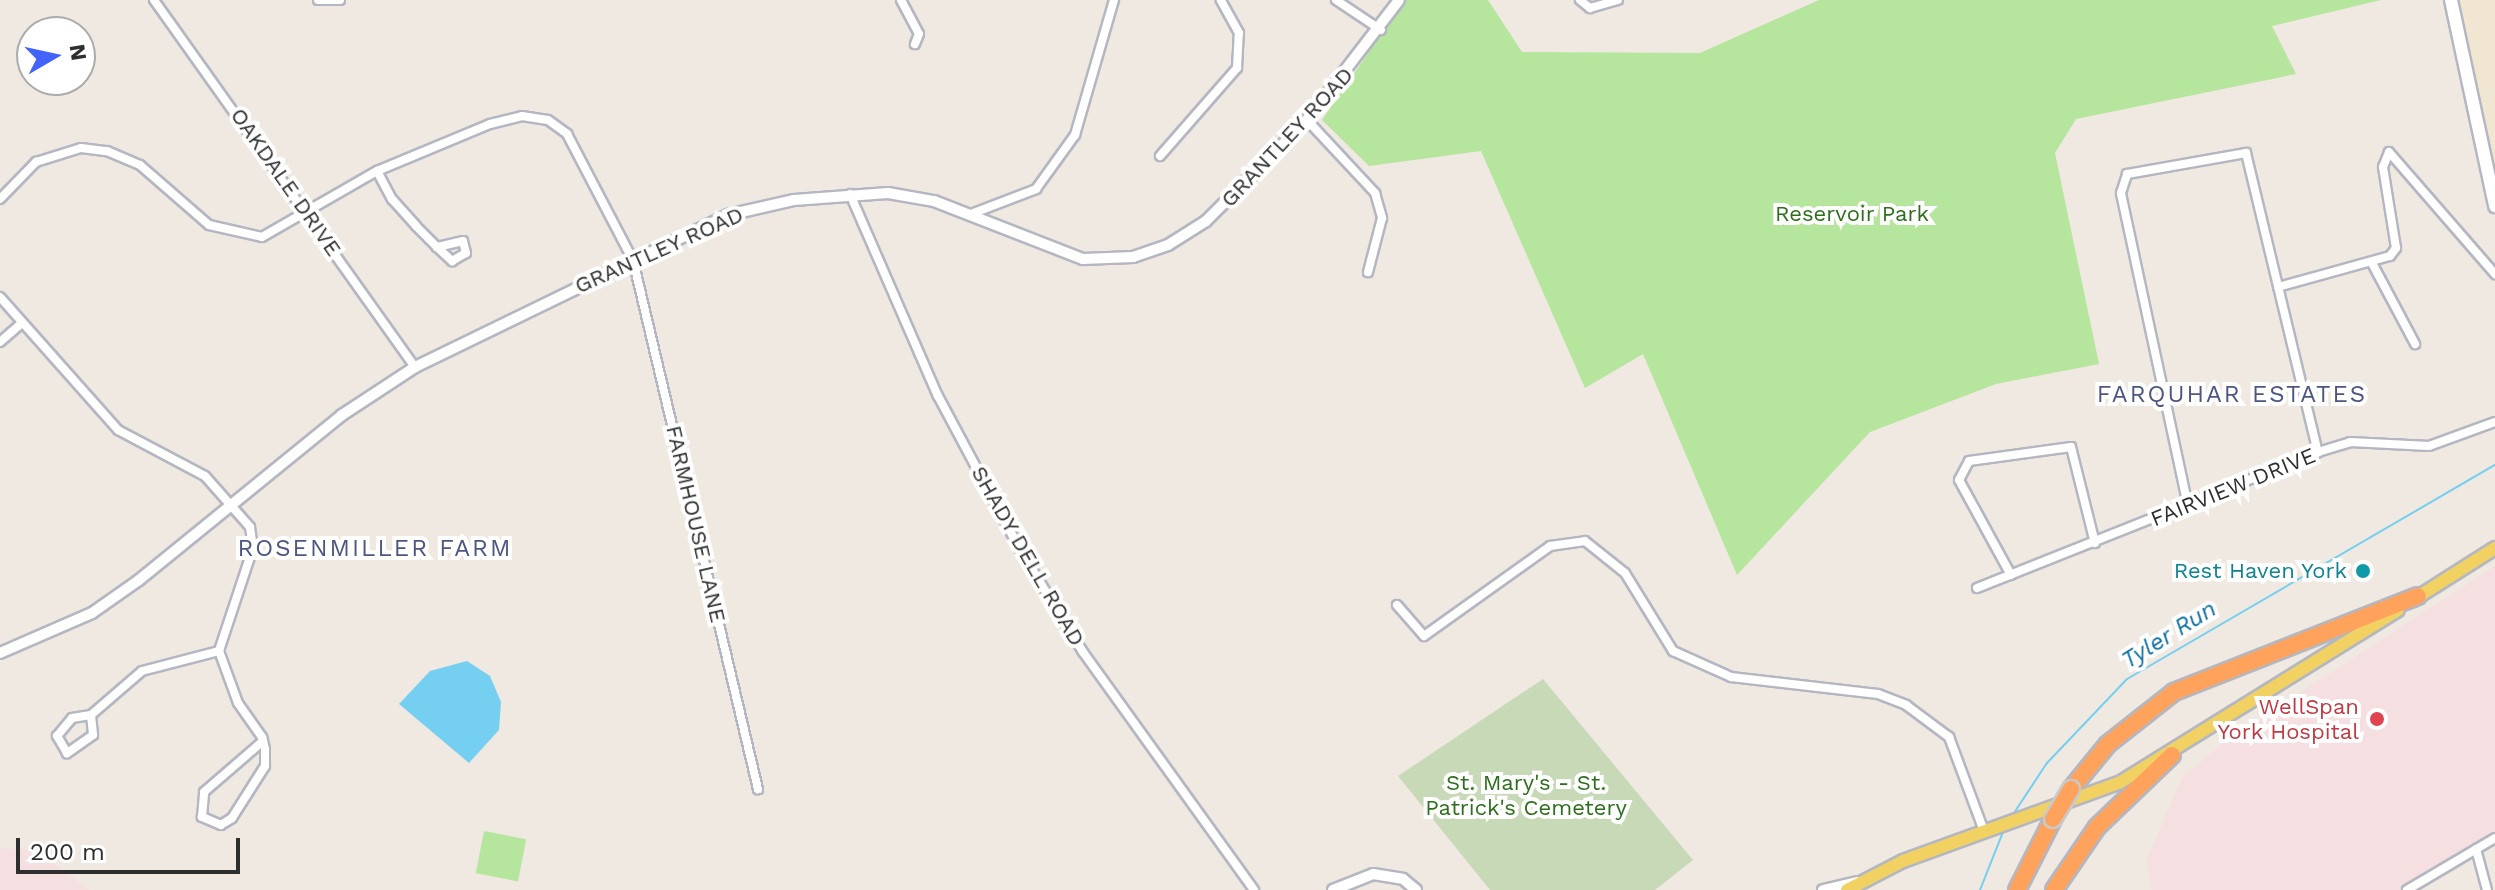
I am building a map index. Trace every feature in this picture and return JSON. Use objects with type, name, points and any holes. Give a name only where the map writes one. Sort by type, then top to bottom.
[{"type":"highway","points":[[2017,890],[2071,789],[2108,744],[2174,692],[2418,596]]},
{"type":"highway","points":[[2054,890],[2097,827],[2172,755]]},
{"type":"main road","points":[[2451,0],[2495,206]]},
{"type":"main road","points":[[1847,890],[1863,880],[1984,831],[2096,793],[2172,755],[2495,548]]},
{"type":"street","name":"OAKDALE DRIVE","points":[[154,0],[415,367]]},
{"type":"street","points":[[318,0],[340,0]]},
{"type":"street","points":[[901,0],[919,34],[915,44]]},
{"type":"street","points":[[971,214],[1036,189],[1075,135],[1114,0]]},
{"type":"street","points":[[1160,156],[1237,68],[1239,33],[1221,0]]},
{"type":"street","points":[[1336,0],[1381,31]]},
{"type":"street","name":"GRANTLEY ROAD","points":[[0,653],[92,613],[415,367],[633,260],[746,209],[850,194],[914,196],[971,214],[1065,255],[1142,254],[1206,221],[1307,120],[1381,31],[1399,0]]},
{"type":"street","points":[[1580,0],[1590,8],[1618,0]]},
{"type":"street","name":"FARMHOUSE LANE","points":[[0,199],[36,162],[81,148],[140,165],[225,233],[262,237],[377,171],[490,124],[548,120],[567,134],[633,260],[758,789]]},
{"type":"street","points":[[1307,120],[1375,193],[1382,218],[1368,272]]},
{"type":"street","points":[[2188,506],[2122,181],[2127,174],[2236,151],[2250,161],[2318,452]]},
{"type":"street","points":[[2278,287],[2372,263],[2396,248],[2383,167],[2389,152],[2495,274]]},
{"type":"street","points":[[377,171],[392,199],[437,247]]},
{"type":"street","name":"SHADY DELL ROAD","points":[[850,194],[938,396],[1019,548],[1083,652],[1254,890]]},
{"type":"street","points":[[2372,263],[2415,344]]},
{"type":"street","points":[[0,297],[21,324],[134,443],[205,476],[233,503],[250,527],[253,548],[219,651],[238,703],[263,741],[265,766],[246,802],[221,825],[202,817],[204,792],[263,741]]},
{"type":"street","points":[[0,342],[21,324]]},
{"type":"street","name":"FAIRVIEW DRIVE","points":[[1977,588],[2318,452],[2350,442],[2429,446],[2495,422]]},
{"type":"street","points":[[2011,575],[1959,480],[1969,461],[2071,447],[2095,543]]},
{"type":"street","points":[[1397,605],[1424,636],[1550,546],[1585,541],[1625,573],[1658,633],[1683,656],[1731,677],[1878,694],[1906,705],[1949,737],[1984,831]]},
{"type":"street","points":[[91,715],[93,735],[67,753],[57,736],[63,726],[91,715],[142,671],[219,651]]},
{"type":"street","points":[[2407,890],[2495,838]]},
{"type":"street","points":[[2476,849],[2487,890]]},
{"type":"street","points":[[1333,890],[1373,874],[1403,879],[1416,890]]},
{"type":"street","points":[[1823,890],[1863,880]]},
{"type":"shaded area","points":[[2458,0],[2495,0],[2495,174],[2477,86]]},
{"type":"shaded area","name":"WellSpan York Hospital","points":[[2495,566],[2495,838],[2407,890],[2152,890],[2147,859],[2182,778],[2223,743]]},
{"type":"shaded area","points":[[0,848],[36,850],[89,890],[0,890]]},
{"type":"green space","name":"Reservoir Park","points":[[1405,0],[1488,0],[1522,52],[1700,53],[1819,0],[2381,0],[2272,26],[2296,74],[2076,119],[2055,153],[2099,364],[1996,384],[1870,432],[1737,575],[1643,354],[1585,388],[1481,151],[1369,166],[1322,120]]},
{"type":"green space","name":"St. Mary's - St. Patrick's Cemetery","points":[[1543,679],[1693,860],[1655,890],[1490,890],[1398,776]]},
{"type":"green space","points":[[484,831],[526,839],[518,881],[476,873]]},
{"type":"water","points":[[467,661],[490,676],[501,702],[499,730],[469,763],[399,704],[430,671]]},
{"type":"waterway","name":"Tyler Run","points":[[2012,816],[2047,763],[2127,679],[2495,465]]},
{"type":"waterway","name":"Tyler Run","points":[[1980,890],[2003,832]]},
{"type":"place","name":"Rest Haven York","points":[[2363,571]]},
{"type":"place","name":"WellSpan York Hospital","points":[[2377,719]]},
{"type":"district","name":"FARQUHAR ESTATES","points":[[2232,395]]},
{"type":"district","name":"ROSENMILLER FARM","points":[[375,549]]}]
